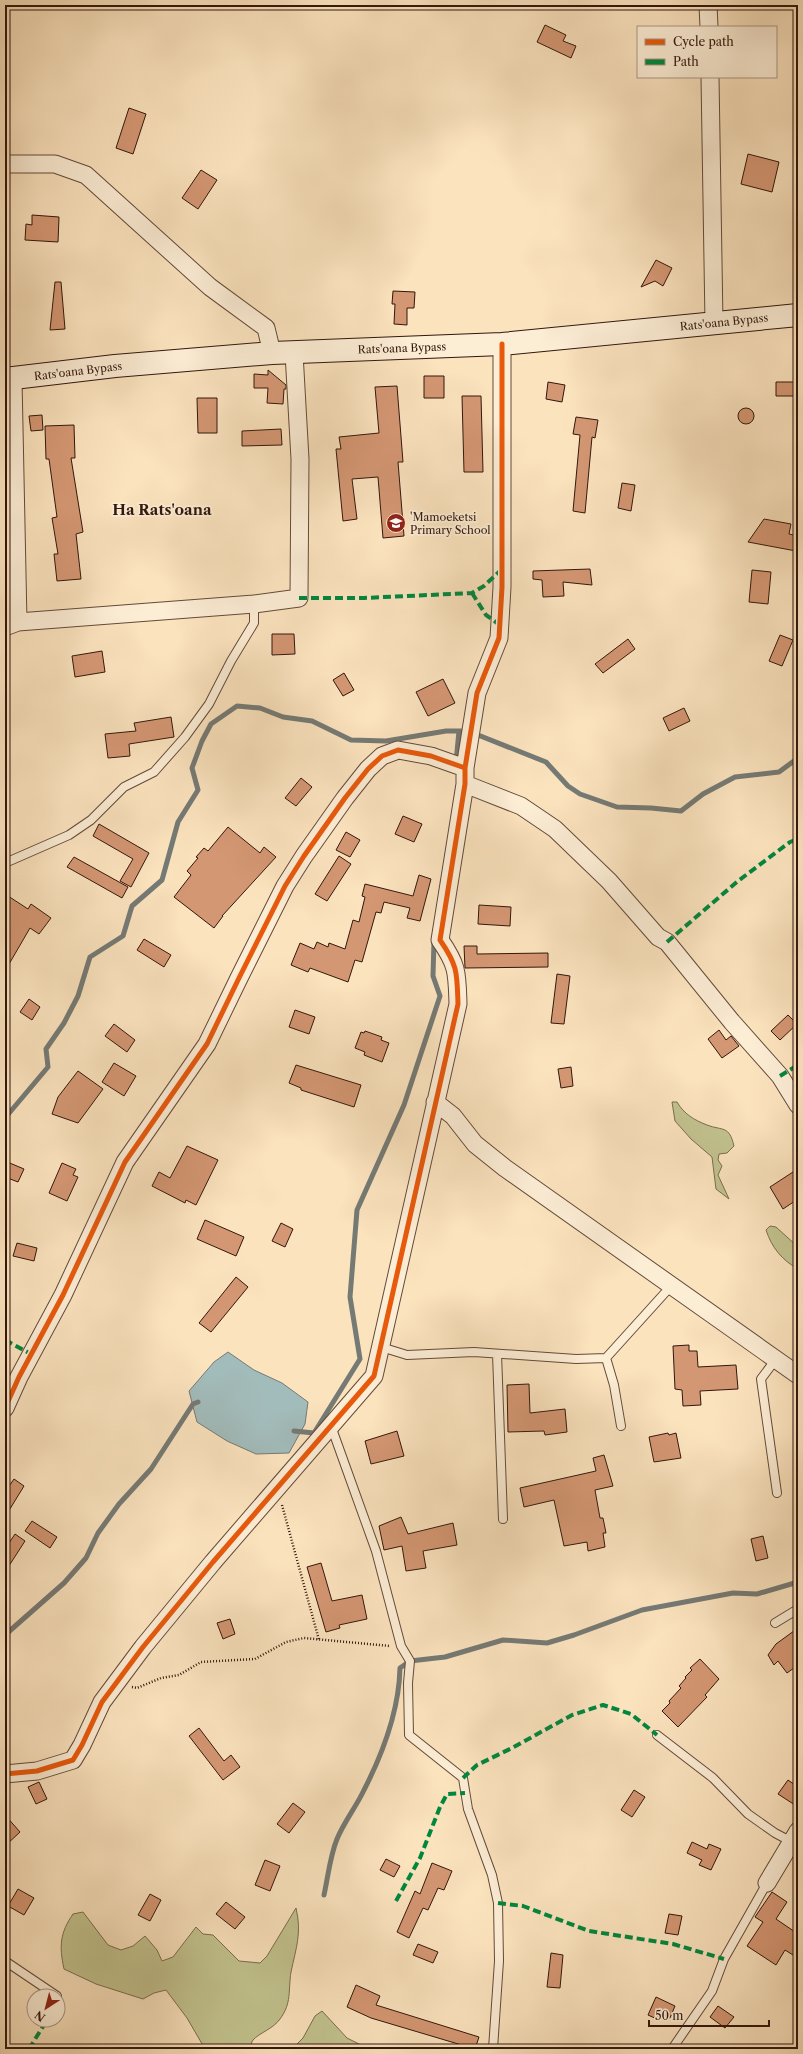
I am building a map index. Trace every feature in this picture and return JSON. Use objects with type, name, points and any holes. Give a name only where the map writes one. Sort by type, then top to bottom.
[{"type":"street","points":[[708,5],[709,26]]},
{"type":"street","points":[[710,78],[714,323]]},
{"type":"street","points":[[5,164],[55,164],[86,175],[210,287],[266,328],[272,353]]},
{"type":"street","name":"Rats'oana Bypass","points":[[9,379],[115,366],[272,353],[502,344],[798,315]]},
{"type":"street","points":[[5,1774],[37,1771],[72,1760],[82,1745],[102,1702],[116,1683],[203,1574],[374,1376],[458,1004],[457,970],[451,956],[440,940],[477,693],[499,638],[502,587],[502,344]]},
{"type":"street","points":[[9,379],[12,624],[254,604],[299,598],[300,459],[294,352]]},
{"type":"street","points":[[5,1408],[63,1295],[125,1162],[208,1044],[285,886],[304,856],[345,798],[368,769],[382,756],[398,750],[431,756],[521,806],[561,834],[609,881],[658,937],[667,942],[732,1022],[796,1096]]},
{"type":"street","points":[[435,1102],[453,1116],[475,1144],[505,1168],[798,1375]]},
{"type":"street","points":[[767,1883],[795,1836]]},
{"type":"lane","points":[[5,863],[69,834],[91,820],[124,787],[154,772],[185,737],[209,704],[231,661],[254,623],[254,604]]},
{"type":"lane","points":[[381,1347],[407,1355],[474,1352],[576,1359],[606,1358],[672,1285]]},
{"type":"lane","points":[[497,1354],[503,1519]]},
{"type":"lane","points":[[606,1358],[614,1385],[621,1426]]},
{"type":"lane","points":[[776,1360],[761,1379],[777,1493]]},
{"type":"lane","points":[[331,1426],[376,1551],[401,1646],[410,1661],[408,1683],[408,1735],[463,1778],[468,1809],[492,1875],[498,1903],[499,1954],[493,2049]]},
{"type":"lane","points":[[775,1623],[798,1609]]},
{"type":"lane","points":[[657,1735],[713,1778],[748,1814],[775,1833],[795,1836]]},
{"type":"lane","points":[[672,2049],[712,1991],[724,1959],[767,1883]]},
{"type":"lane","points":[[5,1961],[45,1988]]},
{"type":"path","points":[[275,1491],[280,1499],[319,1640]]},
{"type":"path","points":[[116,1683],[137,1688],[161,1678],[179,1675],[201,1662],[255,1659],[286,1642],[304,1638],[379,1646],[401,1646]]},
{"type":"green space","points":[[672,1102],[677,1102],[686,1113],[694,1119],[707,1125],[725,1130],[730,1135],[734,1146],[727,1153],[719,1154],[718,1160],[722,1166],[718,1175],[729,1199],[716,1189],[712,1157],[691,1139],[675,1121]]},
{"type":"green space","points":[[770,1226],[776,1227],[798,1247],[798,1269],[787,1262],[778,1253],[766,1230]]},
{"type":"green space","points":[[296,1908],[298,1917],[298,1933],[291,1972],[288,2002],[280,2019],[253,2040],[250,2049],[205,2049],[187,2018],[166,1990],[154,1993],[143,1999],[96,1984],[64,1969],[61,1946],[65,1927],[73,1914],[83,1912],[108,1945],[121,1950],[133,1946],[145,1936],[157,1950],[162,1961],[173,1957],[196,1927],[203,1934],[213,1935],[239,1961],[260,1963],[267,1956]]},
{"type":"green space","points":[[322,2011],[347,2038],[369,2049],[292,2049],[303,2038],[315,2016]]},
{"type":"water","points":[[228,1352],[254,1370],[282,1383],[308,1402],[305,1424],[289,1453],[256,1454],[227,1441],[197,1422],[189,1391],[214,1362]]},
{"type":"building","points":[[545,25],[566,35],[563,41],[576,46],[571,58],[537,42]]},
{"type":"building","points":[[129,108],[146,114],[133,154],[116,148]]},
{"type":"building","points":[[748,154],[779,162],[772,192],[741,184]]},
{"type":"building","points":[[201,170],[217,180],[198,209],[182,198]]},
{"type":"building","points":[[32,215],[59,217],[58,242],[25,240],[26,224],[32,225]]},
{"type":"building","points":[[656,260],[672,268],[663,286],[655,281],[641,287]]},
{"type":"building","points":[[55,282],[61,282],[65,329],[50,330]]},
{"type":"building","points":[[393,291],[415,292],[414,308],[407,308],[407,325],[394,324],[395,304],[392,304]]},
{"type":"building","points":[[268,370],[286,385],[286,389],[284,389],[283,404],[267,403],[268,388],[254,388],[254,374],[268,375]]},
{"type":"building","points":[[424,376],[444,376],[444,398],[424,398]]},
{"type":"building","points":[[548,382],[565,385],[562,402],[546,399]]},
{"type":"building","points":[[776,382],[798,382],[798,396],[776,396]]},
{"type":"building","points":[[397,386],[403,462],[398,462],[404,536],[383,538],[378,477],[352,479],[357,519],[343,521],[336,449],[341,449],[339,437],[379,433],[375,387]]},
{"type":"building","points":[[462,396],[481,396],[483,472],[464,472]]},
{"type":"building","points":[[197,398],[217,398],[217,433],[198,433]]},
{"type":"building","points":[[746,408],[752,410],[754,416],[752,422],[746,424],[740,422],[738,416],[740,410]]},
{"type":"building","points":[[42,415],[43,430],[31,431],[29,416]]},
{"type":"building","points":[[576,417],[598,420],[595,438],[592,437],[585,513],[573,511],[580,435],[573,434]]},
{"type":"building","points":[[74,425],[75,458],[71,458],[83,532],[76,534],[81,579],[57,581],[54,554],[58,554],[52,518],[57,517],[49,459],[46,459],[45,426]]},
{"type":"building","points":[[281,429],[282,445],[242,446],[242,431]]},
{"type":"building","points":[[622,483],[635,485],[631,511],[618,508]]},
{"type":"building","points":[[764,519],[791,524],[789,534],[798,536],[796,551],[748,542]]},
{"type":"building","points":[[590,569],[592,585],[563,582],[564,596],[543,597],[542,580],[533,579],[533,571]]},
{"type":"building","points":[[752,570],[771,572],[768,604],[749,602]]},
{"type":"building","points":[[272,634],[294,634],[295,654],[272,655]]},
{"type":"building","points":[[780,635],[793,640],[782,666],[769,661]]},
{"type":"building","points":[[628,639],[635,649],[603,673],[595,664]]},
{"type":"building","points":[[102,651],[105,672],[75,677],[72,656]]},
{"type":"building","points":[[344,673],[354,690],[343,696],[333,680]]},
{"type":"building","points":[[443,679],[455,703],[428,716],[416,692]]},
{"type":"building","points":[[684,708],[690,721],[669,731],[663,718]]},
{"type":"building","points":[[171,717],[174,737],[129,744],[130,756],[108,758],[105,734],[136,731],[134,723]]},
{"type":"building","points":[[301,778],[312,787],[296,806],[285,798]]},
{"type":"building","points":[[403,816],[422,824],[414,842],[395,834]]},
{"type":"building","points":[[99,824],[149,853],[131,887],[120,881],[133,859],[93,836]]},
{"type":"building","points":[[228,827],[260,853],[264,847],[276,857],[222,916],[214,928],[174,897],[191,875],[187,871],[198,858],[196,857],[204,848],[208,851]]},
{"type":"building","points":[[346,832],[360,840],[350,857],[336,850]]},
{"type":"building","points":[[339,856],[351,864],[327,901],[315,894]]},
{"type":"building","points":[[74,857],[128,887],[122,898],[67,867]]},
{"type":"building","points":[[419,875],[431,879],[420,921],[407,918],[410,908],[384,902],[381,913],[376,912],[362,962],[355,960],[348,982],[310,968],[308,972],[291,965],[300,943],[314,949],[317,942],[328,947],[329,943],[345,949],[353,920],[359,922],[365,897],[362,896],[365,884],[413,896]]},
{"type":"building","points":[[5,894],[28,909],[31,904],[51,918],[39,934],[30,928],[5,971]]},
{"type":"building","points":[[479,905],[511,907],[510,926],[478,924]]},
{"type":"building","points":[[144,939],[171,955],[164,967],[137,950]]},
{"type":"building","points":[[464,946],[477,946],[477,954],[548,953],[548,967],[465,968]]},
{"type":"building","points":[[557,974],[570,976],[564,1024],[551,1023]]},
{"type":"building","points":[[29,999],[40,1007],[32,1020],[20,1012]]},
{"type":"building","points":[[295,1010],[315,1017],[309,1034],[289,1027]]},
{"type":"building","points":[[788,1015],[797,1024],[780,1040],[771,1031]]},
{"type":"building","points":[[114,1024],[135,1040],[127,1052],[105,1036]]},
{"type":"building","points":[[719,1030],[726,1040],[731,1036],[739,1046],[722,1058],[708,1039]]},
{"type":"building","points":[[365,1031],[382,1037],[381,1040],[389,1043],[382,1062],[364,1055],[365,1052],[355,1048],[361,1032],[364,1033]]},
{"type":"building","points":[[114,1063],[136,1076],[124,1096],[102,1082]]},
{"type":"building","points":[[296,1065],[361,1085],[354,1107],[301,1090],[301,1088],[289,1083]]},
{"type":"building","points":[[571,1067],[573,1086],[561,1088],[558,1069]]},
{"type":"building","points":[[78,1071],[103,1089],[78,1123],[52,1114],[58,1097]]},
{"type":"building","points":[[187,1146],[218,1160],[196,1205],[186,1200],[185,1203],[152,1186],[159,1172],[170,1178]]},
{"type":"building","points":[[5,1161],[24,1169],[18,1182],[5,1177]]},
{"type":"building","points":[[62,1163],[76,1169],[73,1175],[78,1177],[67,1201],[49,1193]]},
{"type":"building","points":[[793,1172],[798,1179],[798,1199],[783,1209],[770,1187]]},
{"type":"building","points":[[205,1220],[244,1237],[236,1256],[197,1239]]},
{"type":"building","points":[[281,1223],[293,1229],[285,1247],[272,1241]]},
{"type":"building","points":[[17,1243],[37,1248],[34,1261],[13,1256]]},
{"type":"building","points":[[236,1277],[248,1287],[211,1332],[199,1323]]},
{"type":"building","points":[[689,1345],[689,1351],[697,1351],[698,1367],[736,1365],[738,1389],[700,1391],[701,1405],[683,1406],[682,1390],[675,1389],[673,1346]]},
{"type":"building","points":[[529,1384],[530,1413],[565,1409],[567,1432],[545,1435],[544,1431],[508,1432],[507,1385]]},
{"type":"building","points":[[397,1431],[404,1456],[371,1464],[365,1441]]},
{"type":"building","points":[[668,1433],[669,1435],[676,1433],[681,1458],[654,1462],[649,1437]]},
{"type":"building","points":[[604,1455],[613,1486],[595,1490],[600,1518],[603,1518],[606,1533],[603,1533],[605,1547],[588,1551],[587,1542],[564,1546],[554,1500],[524,1507],[520,1488],[596,1471],[593,1458]]},
{"type":"building","points":[[14,1479],[24,1486],[5,1517],[5,1492]]},
{"type":"building","points":[[401,1517],[408,1534],[453,1523],[457,1545],[423,1551],[426,1568],[406,1571],[402,1546],[384,1550],[379,1526]]},
{"type":"building","points":[[32,1521],[57,1537],[50,1548],[25,1531]]},
{"type":"building","points":[[15,1534],[25,1541],[5,1572],[5,1549]]},
{"type":"building","points":[[763,1536],[768,1558],[756,1561],[751,1539]]},
{"type":"building","points":[[321,1563],[332,1601],[362,1595],[367,1619],[339,1625],[340,1628],[326,1632],[307,1567]]},
{"type":"building","points":[[230,1619],[235,1634],[223,1639],[217,1623]]},
{"type":"building","points":[[798,1628],[798,1665],[787,1673],[778,1661],[774,1665],[768,1655],[776,1644]]},
{"type":"building","points":[[700,1659],[719,1679],[705,1695],[707,1697],[678,1727],[662,1711],[681,1688],[679,1686],[692,1670],[690,1668]]},
{"type":"building","points":[[199,1728],[224,1761],[231,1755],[240,1767],[223,1780],[189,1736]]},
{"type":"building","points":[[788,1780],[798,1787],[798,1807],[778,1794]]},
{"type":"building","points":[[39,1782],[47,1799],[36,1804],[28,1787]]},
{"type":"building","points":[[634,1790],[645,1797],[632,1817],[621,1810]]},
{"type":"building","points":[[293,1803],[305,1812],[289,1833],[277,1824]]},
{"type":"building","points":[[5,1815],[20,1832],[5,1846]]},
{"type":"building","points":[[692,1842],[707,1849],[709,1844],[721,1849],[711,1870],[699,1865],[702,1860],[687,1853]]},
{"type":"building","points":[[386,1859],[400,1866],[394,1877],[380,1870]]},
{"type":"building","points":[[265,1860],[280,1866],[270,1891],[255,1885]]},
{"type":"building","points":[[432,1863],[452,1871],[444,1890],[438,1888],[428,1910],[423,1908],[409,1938],[397,1932],[415,1891],[420,1894]]},
{"type":"building","points":[[18,1889],[34,1898],[24,1915],[8,1906]]},
{"type":"building","points":[[772,1892],[787,1902],[776,1919],[798,1934],[798,1947],[793,1955],[785,1950],[776,1965],[747,1946],[763,1922],[755,1917]]},
{"type":"building","points":[[150,1894],[161,1900],[150,1921],[138,1915]]},
{"type":"building","points":[[226,1902],[245,1917],[235,1929],[216,1914]]},
{"type":"building","points":[[669,1914],[682,1916],[678,1935],[665,1933]]},
{"type":"building","points":[[418,1944],[438,1952],[433,1963],[413,1955]]},
{"type":"building","points":[[551,1953],[563,1955],[560,1988],[547,1987]]},
{"type":"building","points":[[356,1985],[380,1996],[376,2005],[479,2037],[475,2049],[371,2018],[347,2007]]},
{"type":"building","points":[[656,1997],[675,2006],[670,2018],[662,2014],[659,2020],[648,2015]]},
{"type":"building","points":[[718,2006],[734,2017],[725,2028],[710,2017]]},
{"type":"waterway","points":[[5,1118],[48,1067],[46,1049],[64,1023],[78,996],[90,957],[123,936],[132,906],[162,880],[178,822],[198,790],[192,768],[202,741],[211,724],[237,706],[260,708],[283,717],[312,721],[351,740],[386,741],[446,731],[461,731]]},
{"type":"waterway","points":[[456,762],[459,731]]},
{"type":"waterway","points":[[473,733],[546,762],[568,786],[580,794],[617,807],[681,811],[703,794],[735,777],[779,772],[798,758]]},
{"type":"waterway","points":[[294,1431],[314,1433],[360,1359],[350,1297],[357,1210],[404,1105],[440,996],[433,976],[434,940]]},
{"type":"waterway","points":[[5,1635],[64,1583],[86,1558],[98,1533],[119,1504],[151,1469],[193,1404],[198,1402]]},
{"type":"waterway","points":[[324,1895],[331,1859],[337,1839],[361,1796],[378,1761],[389,1731],[397,1700],[400,1668],[410,1661],[445,1657],[503,1640],[547,1643],[574,1635],[642,1610],[733,1593],[757,1594],[798,1582]]},
{"type":"marked path","points":[[299,598],[364,598],[472,593],[484,586],[502,569]]},
{"type":"marked path","points":[[472,593],[486,615],[500,625]]},
{"type":"marked path","points":[[667,942],[738,881],[790,842],[798,839]]},
{"type":"marked path","points":[[780,1076],[798,1065]]},
{"type":"marked path","points":[[5,1340],[31,1354]]},
{"type":"marked path","points":[[463,1778],[477,1765],[512,1748],[572,1715],[603,1705],[631,1714],[657,1735]]},
{"type":"marked path","points":[[396,1901],[420,1858],[440,1807],[447,1794],[465,1793]]},
{"type":"marked path","points":[[498,1903],[523,1906],[589,1931],[673,1944],[724,1959]]},
{"type":"marked path","points":[[29,2049],[42,2028]]},
{"type":"cycle path","points":[[5,1774],[37,1771],[73,1760],[82,1745],[102,1702],[143,1647],[213,1562],[374,1376],[458,1004],[457,977],[450,957],[440,940],[465,784],[465,768],[477,693],[499,638],[502,587],[502,344]]},
{"type":"cycle path","points":[[5,1408],[19,1377],[63,1295],[125,1162],[207,1044],[285,886],[304,856],[345,798],[368,769],[382,756],[398,750],[431,756],[465,768]]},
{"type":"place","name":"'Mamoeketsi Primary School","points":[[396,523]]},
{"type":"district","name":"Ha Rats'oana","points":[[162,510]]}]
